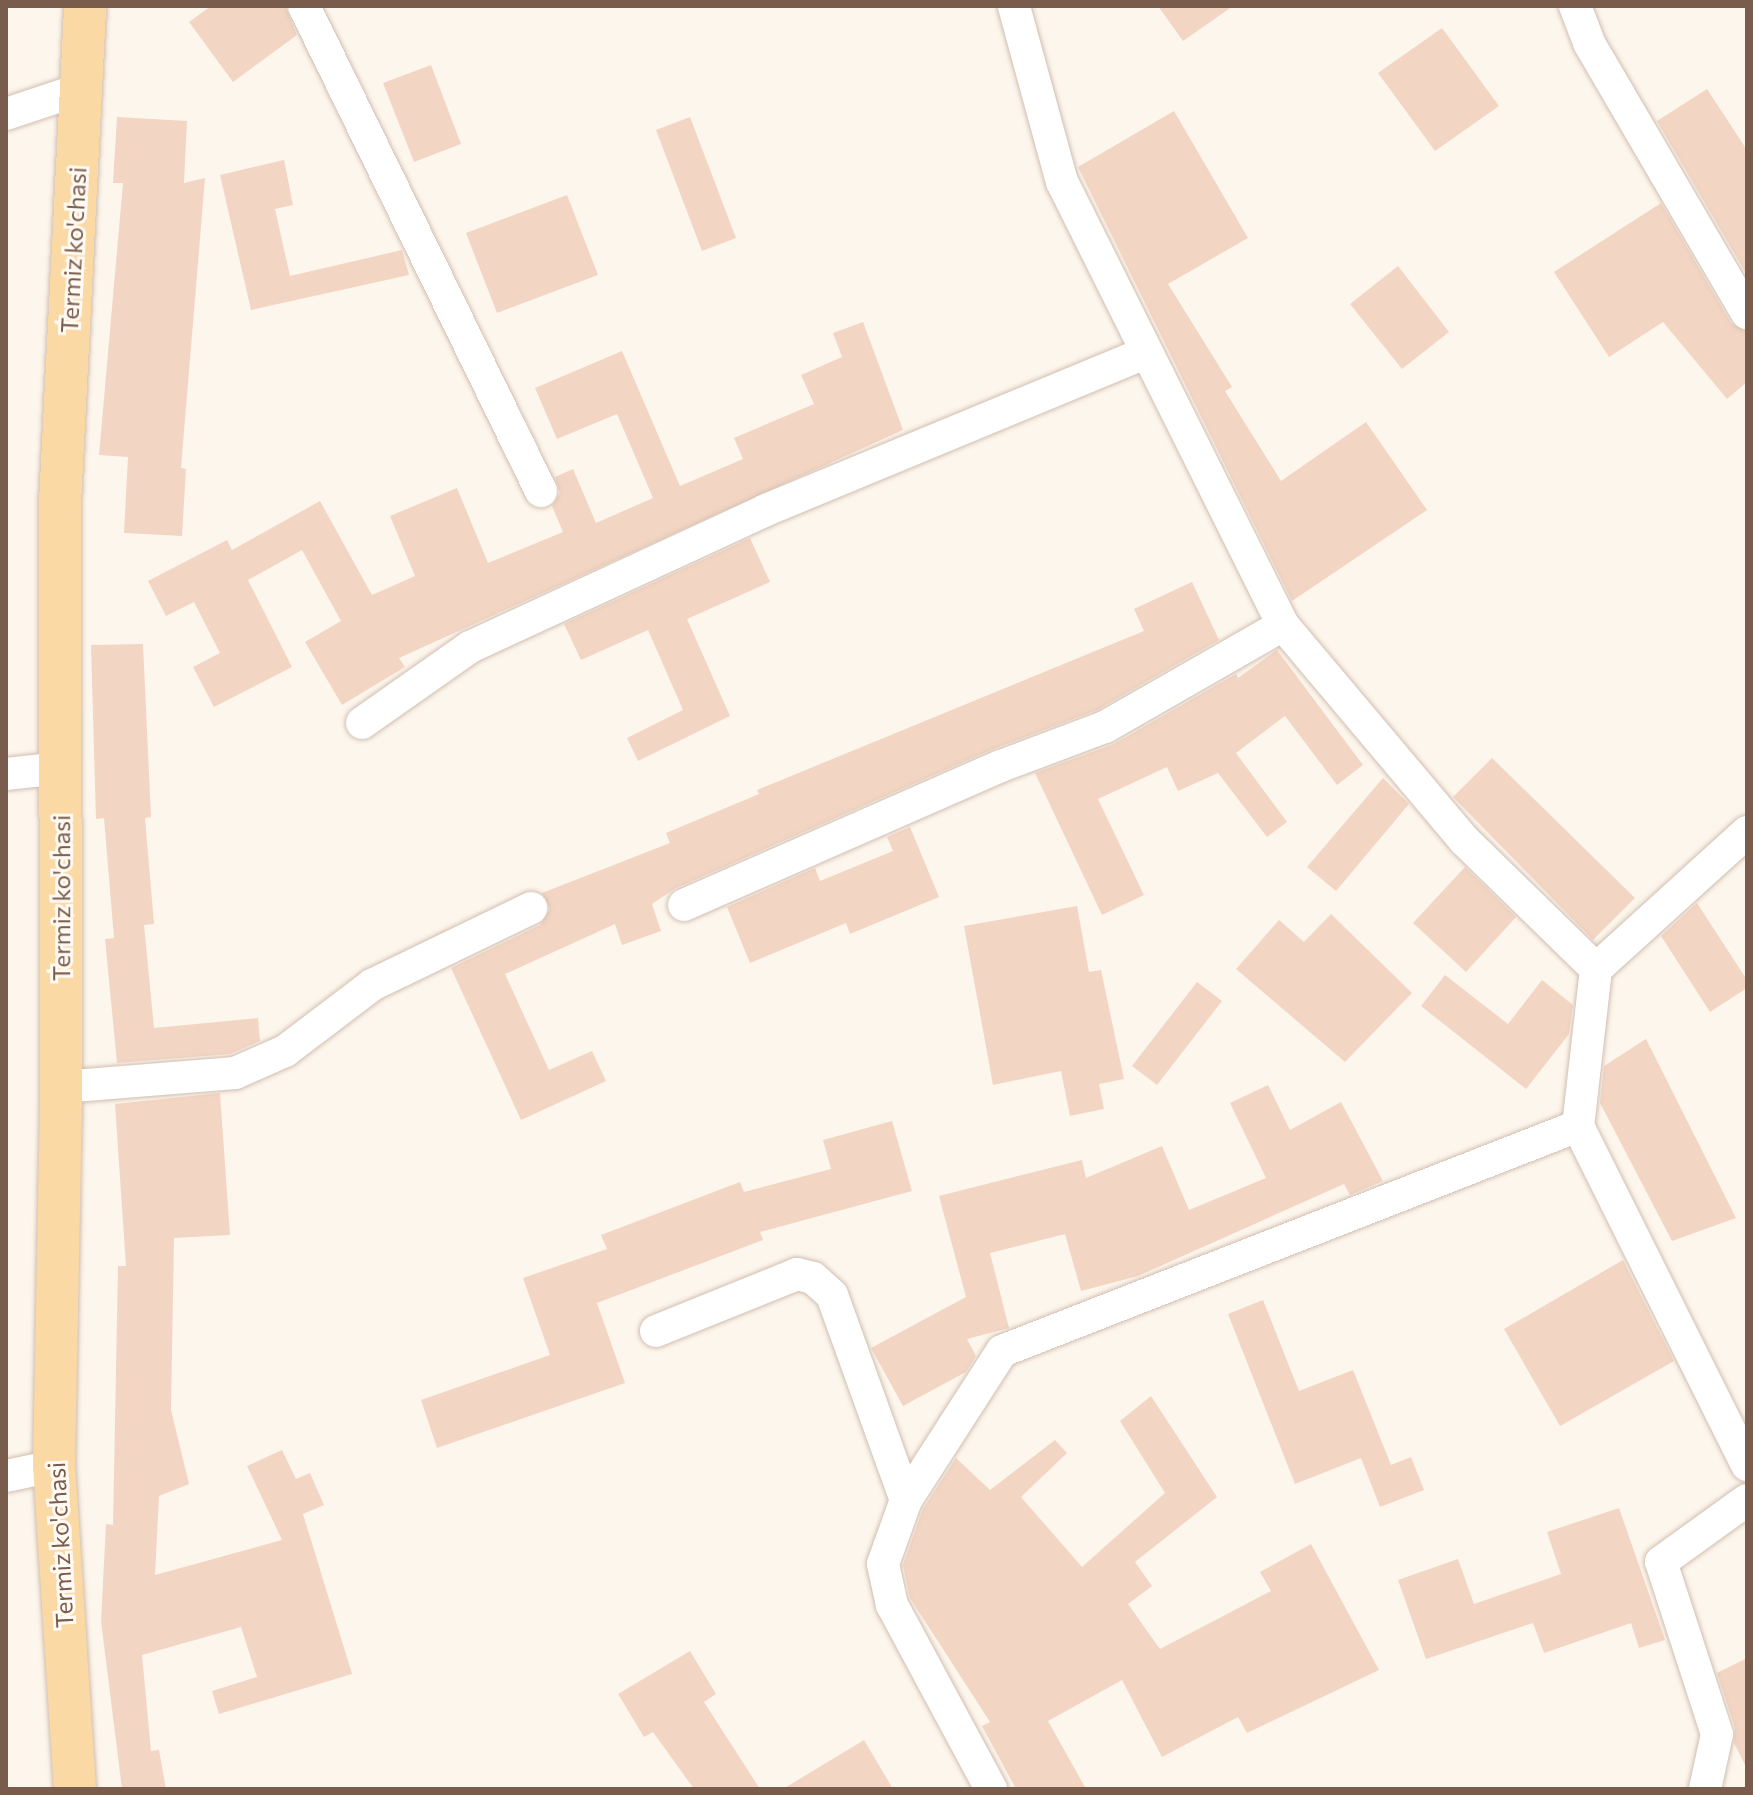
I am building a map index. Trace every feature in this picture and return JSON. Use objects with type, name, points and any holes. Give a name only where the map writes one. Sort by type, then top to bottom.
[{"type":"main road","name":"Termiz ko'chasi","points":[[75,1789],[54,1466],[61,1087],[60,503],[85,6]]},
{"type":"street","points":[[304,6],[541,491]]},
{"type":"street","points":[[1014,6],[1062,182],[1283,625],[1464,840],[1596,969]]},
{"type":"street","points":[[1575,6],[1589,43],[1747,313]]},
{"type":"street","points":[[6,114],[81,89]]},
{"type":"street","points":[[362,723],[470,647],[766,510],[1147,352]]},
{"type":"street","points":[[684,905],[1001,766],[1105,727],[1283,625]]},
{"type":"street","points":[[6,774],[60,768]]},
{"type":"street","points":[[1747,832],[1596,969],[1578,1126],[1747,1465]]},
{"type":"street","points":[[61,1087],[235,1073],[285,1051],[372,985],[531,908]]},
{"type":"street","points":[[991,1789],[892,1605],[883,1564],[906,1500],[1002,1351],[1578,1126]]},
{"type":"street","points":[[656,1331],[797,1274],[813,1278],[832,1295],[906,1500]]},
{"type":"street","points":[[6,1476],[54,1466]]},
{"type":"street","points":[[1705,1789],[1717,1734],[1661,1562],[1747,1500]]},
{"type":"building","points":[[211,6],[285,6],[297,35],[233,82],[189,22]]},
{"type":"building","points":[[1158,6],[1233,6],[1183,41]]},
{"type":"building","points":[[1442,28],[1499,106],[1435,151],[1378,73]]},
{"type":"building","points":[[431,65],[461,144],[414,162],[383,83]]},
{"type":"building","points":[[1707,89],[1747,150],[1747,275],[1657,121]]},
{"type":"building","points":[[1174,111],[1248,238],[1168,284],[1232,387],[1225,391],[1281,481],[1366,422],[1427,510],[1292,601],[1078,167]]},
{"type":"building","points":[[117,117],[187,121],[184,183],[205,178],[181,468],[186,469],[182,536],[124,533],[128,457],[99,455],[123,183],[113,183]]},
{"type":"building","points":[[690,117],[736,238],[702,251],[656,130]]},
{"type":"building","points":[[284,160],[293,205],[275,209],[290,276],[402,250],[409,275],[251,310],[220,175]]},
{"type":"building","points":[[567,195],[598,275],[497,313],[466,233]]},
{"type":"building","points":[[1661,203],[1731,323],[1747,332],[1747,382],[1727,399],[1663,322],[1609,357],[1554,272]]},
{"type":"building","points":[[1398,266],[1449,332],[1402,369],[1350,304]]},
{"type":"building","points":[[863,322],[903,430],[399,658],[405,667],[342,705],[305,642],[341,621],[302,550],[248,580],[292,667],[214,707],[193,667],[220,653],[194,602],[166,616],[148,581],[227,540],[232,550],[320,501],[372,595],[415,576],[390,516],[457,488],[488,563],[563,532],[552,506],[560,493],[555,477],[573,469],[596,523],[653,498],[617,414],[557,439],[535,388],[622,351],[680,486],[743,459],[734,438],[814,404],[801,375],[842,357],[833,333]]},
{"type":"building","points":[[750,538],[770,582],[687,619],[730,716],[638,761],[627,738],[683,710],[648,630],[581,660],[564,624]]},
{"type":"building","points":[[1192,582],[1219,640],[1097,710],[993,749],[676,888],[652,904],[661,931],[622,945],[615,924],[505,974],[549,1070],[592,1051],[606,1081],[521,1120],[451,968],[540,925],[550,909],[542,893],[670,843],[666,833],[759,794],[757,790],[1144,631],[1134,609]]},
{"type":"building","points":[[143,644],[151,817],[145,818],[154,924],[144,925],[154,1028],[258,1018],[260,1041],[230,1054],[117,1063],[105,939],[114,938],[104,818],[96,819],[91,645]]},
{"type":"building","points":[[1277,650],[1363,765],[1337,785],[1285,716],[1236,753],[1287,822],[1267,837],[1218,773],[1178,791],[1167,767],[1098,799],[1144,895],[1102,915],[1035,773],[1114,744],[1236,674],[1238,678]]},
{"type":"building","points":[[1492,758],[1635,898],[1593,940],[1453,797]]},
{"type":"building","points":[[1383,778],[1409,804],[1336,891],[1307,867]]},
{"type":"building","points":[[910,827],[939,897],[850,934],[846,923],[750,963],[727,907],[815,868],[820,881],[893,851],[887,837]]},
{"type":"building","points":[[1465,867],[1516,917],[1466,972],[1413,923]]},
{"type":"building","points":[[1697,903],[1747,980],[1747,988],[1710,1012],[1661,936]]},
{"type":"building","points":[[1077,906],[1089,972],[1101,970],[1124,1079],[1099,1084],[1104,1109],[1070,1116],[1061,1071],[993,1085],[964,926]]},
{"type":"building","points":[[1331,914],[1412,993],[1345,1062],[1236,969],[1279,920],[1304,942]]},
{"type":"building","points":[[1445,975],[1508,1024],[1542,980],[1573,1005],[1569,1034],[1526,1089],[1421,1006]]},
{"type":"building","points":[[1197,982],[1222,1001],[1157,1085],[1132,1066]]},
{"type":"building","points":[[1646,1039],[1736,1218],[1672,1241],[1600,1103],[1604,1066]]},
{"type":"building","points":[[1268,1085],[1290,1130],[1341,1102],[1383,1181],[1350,1195],[1344,1184],[1138,1276],[1081,1291],[1065,1234],[990,1253],[1009,1328],[967,1339],[976,1356],[966,1372],[903,1406],[871,1348],[966,1297],[939,1196],[1082,1160],[1086,1178],[1162,1146],[1189,1210],[1266,1178],[1230,1103]]},
{"type":"building","points":[[220,1093],[230,1235],[174,1238],[171,1410],[189,1484],[159,1496],[155,1575],[282,1540],[247,1466],[282,1450],[296,1479],[310,1473],[324,1505],[303,1514],[352,1674],[219,1714],[212,1691],[257,1677],[241,1627],[142,1655],[151,1751],[159,1750],[166,1789],[122,1789],[101,1621],[106,1524],[113,1525],[118,1266],[126,1266],[115,1104]]},
{"type":"building","points":[[892,1121],[912,1191],[760,1232],[763,1240],[597,1303],[625,1383],[437,1448],[421,1400],[550,1355],[523,1278],[607,1249],[601,1235],[740,1182],[744,1192],[831,1169],[823,1140]]},
{"type":"building","points":[[1623,1260],[1674,1361],[1560,1426],[1504,1329]]},
{"type":"building","points":[[1263,1300],[1299,1391],[1353,1370],[1391,1465],[1411,1457],[1424,1490],[1380,1507],[1361,1458],[1295,1484],[1228,1314]]},
{"type":"building","points":[[1151,1396],[1217,1497],[1135,1562],[1152,1586],[1128,1604],[1160,1649],[1271,1591],[1260,1572],[1311,1544],[1379,1670],[1247,1733],[1238,1717],[1162,1757],[1122,1680],[1048,1721],[1086,1789],[1016,1789],[982,1726],[990,1722],[910,1598],[903,1565],[923,1509],[956,1458],[990,1490],[1055,1440],[1067,1453],[1021,1497],[1082,1567],[1165,1493],[1120,1421]]},
{"type":"building","points":[[1619,1508],[1665,1640],[1639,1648],[1631,1623],[1544,1653],[1533,1623],[1426,1659],[1398,1580],[1458,1559],[1474,1604],[1561,1574],[1547,1532]]},
{"type":"building","points":[[690,1651],[716,1694],[704,1702],[760,1789],[694,1789],[653,1732],[644,1737],[618,1694]]},
{"type":"building","points":[[1747,1658],[1747,1769],[1734,1743],[1735,1728],[1717,1673]]},
{"type":"building","points":[[864,1740],[893,1789],[783,1789]]}]
